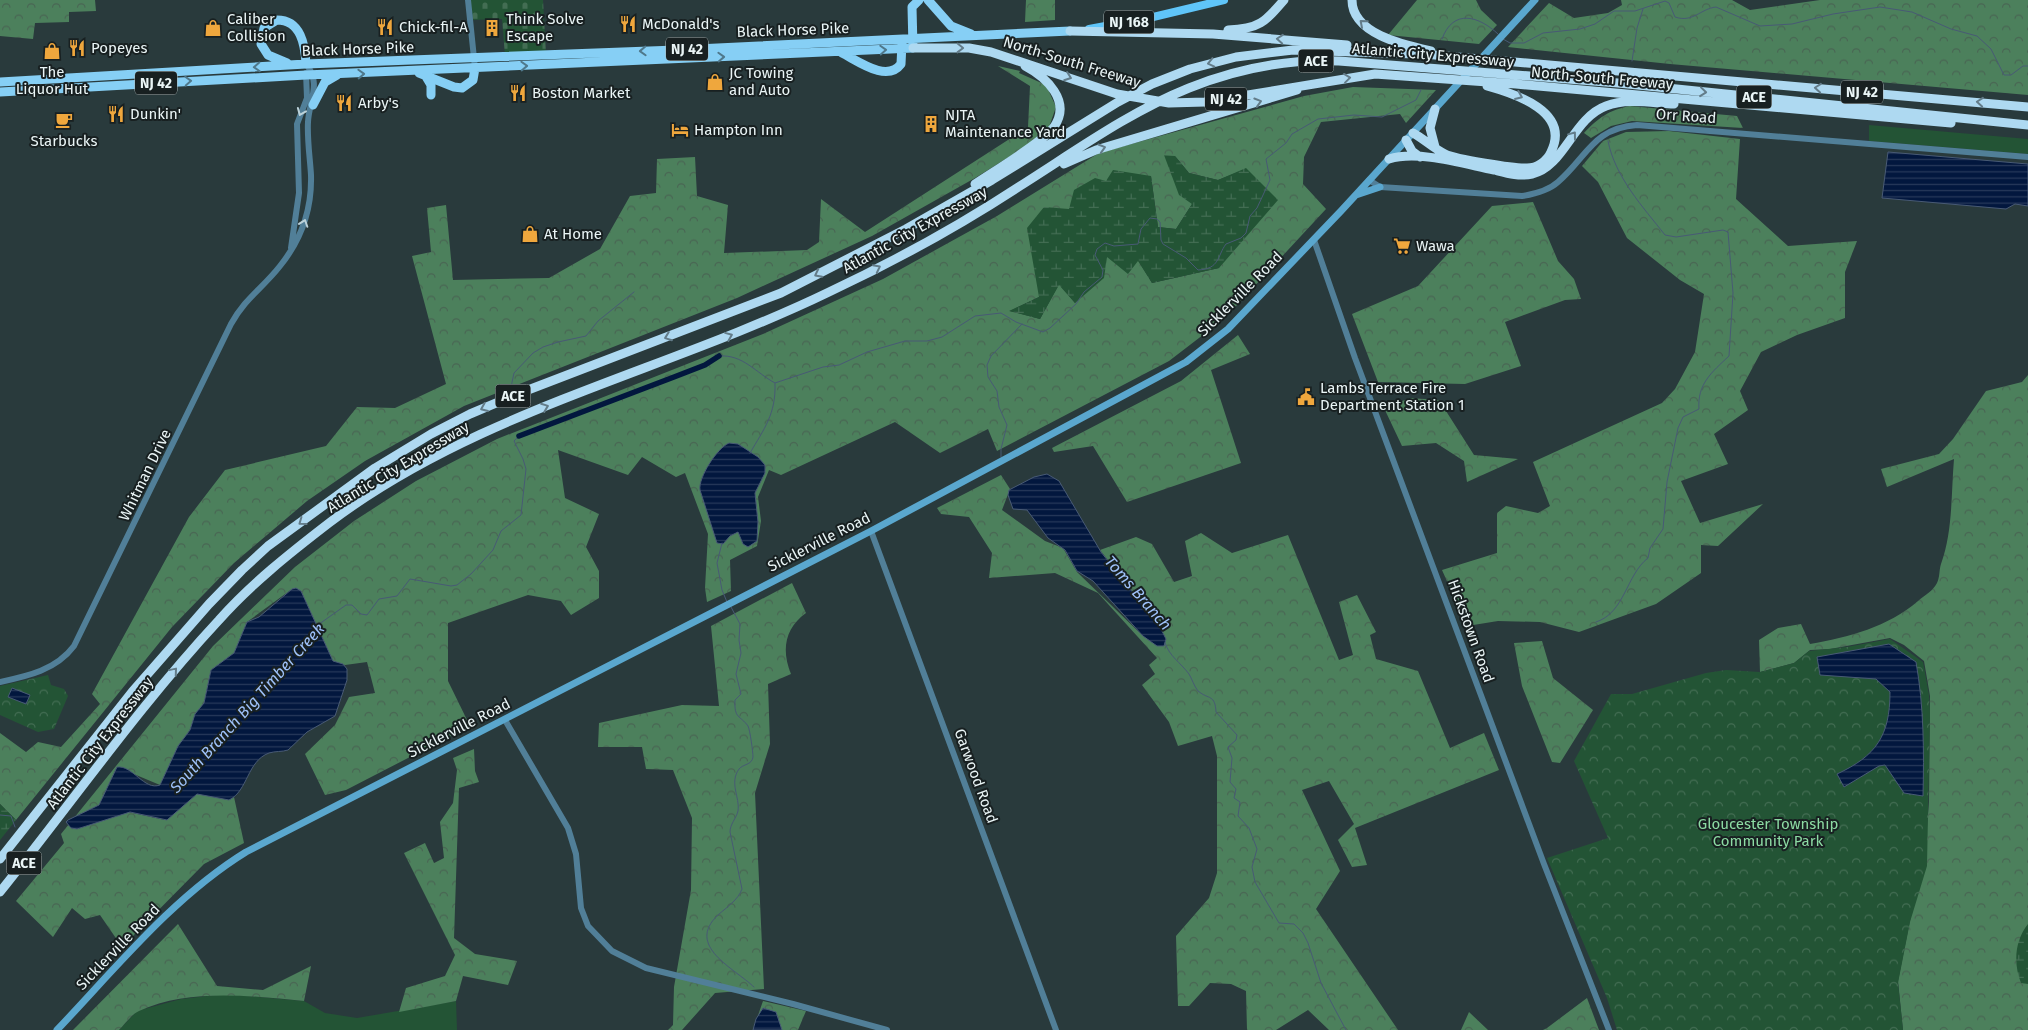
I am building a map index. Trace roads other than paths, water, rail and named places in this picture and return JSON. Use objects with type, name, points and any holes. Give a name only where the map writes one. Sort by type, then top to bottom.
[{"type":"highway","points":[[913,44],[912,7],[919,0]]},
{"type":"highway","points":[[928,0],[951,26],[976,36]]},
{"type":"highway","points":[[1181,33],[1251,28],[1263,23],[1272,16],[1284,0]]},
{"type":"highway","points":[[1352,0],[1355,15],[1363,24],[1378,34],[1424,49],[1475,58]]},
{"type":"highway","points":[[283,20],[296,28],[303,41],[301,64],[277,60],[263,49],[261,44],[262,33],[271,22],[283,20]]},
{"type":"highway","name":"Black Horse Pike","points":[[0,82],[301,64],[913,44],[976,36],[1070,31]]},
{"type":"highway","name":"North-South Freeway","points":[[1070,31],[1181,33],[1335,43],[1416,54],[2028,107]]},
{"type":"highway","name":"Black Horse Pike","points":[[0,92],[309,75],[840,52],[902,44]]},
{"type":"highway","points":[[840,52],[880,71],[889,72],[894,71],[901,64],[902,44]]},
{"type":"highway","name":"North-South Freeway","points":[[913,44],[969,48],[1005,55],[1117,94],[1169,103],[1205,102],[1375,74],[2028,130]]},
{"type":"highway","name":"Atlantic City Expressway","points":[[0,859],[132,692],[209,604],[268,546],[375,468],[470,414],[782,293],[906,229],[992,180],[1118,102],[1190,69],[1262,53],[1313,49],[1416,54]]},
{"type":"highway","points":[[906,229],[1037,141],[1055,126],[1059,101],[1053,87],[1040,74],[1005,55]]},
{"type":"highway","name":"Atlantic City Expressway","points":[[0,892],[143,708],[221,617],[271,570],[331,522],[401,477],[463,442],[515,418],[709,344],[804,304],[936,237],[1118,125],[1174,95],[1235,73],[1262,66],[1340,61],[1637,85],[2028,125]]},
{"type":"highway","points":[[406,71],[425,74],[458,88],[465,87],[472,80],[475,68]]},
{"type":"highway","points":[[86,87],[89,82],[147,77],[152,73]]},
{"type":"highway","points":[[313,105],[325,82],[340,74]]},
{"type":"highway","points":[[425,74],[430,81],[431,95],[436,88],[446,83]]},
{"type":"highway","points":[[1026,183],[1096,150],[1328,81]]},
{"type":"highway","points":[[1409,137],[1450,156],[1521,168],[1534,167],[1546,160],[1551,153],[1555,134],[1553,124],[1540,108],[1516,95],[1473,82]]},
{"type":"highway","points":[[1389,159],[1407,155],[1512,174],[1533,174],[1549,165],[1585,120],[1595,112],[1613,104],[1629,102],[1779,108]]},
{"type":"highway","points":[[1435,109],[1430,128],[1435,148]]},
{"type":"highway","points":[[1409,137],[1412,151],[1421,157]]},
{"type":"main road","name":"Black Horse Pike","points":[[1070,31],[1149,18],[1224,0]]},
{"type":"main road","name":"Sicklerville Road","points":[[57,1030],[169,914],[197,888],[234,859],[872,531],[1186,362],[1228,329],[1314,240],[1535,0]]},
{"type":"main road","points":[[1356,195],[1380,186]]},
{"type":"street","points":[[468,0],[472,57],[475,68]]},
{"type":"street","name":"Whitman Drive","points":[[0,682],[45,670],[62,659],[74,646],[231,324],[246,300],[276,271],[301,231],[309,206],[311,185],[308,124],[313,105],[309,75],[301,64]]},
{"type":"street","name":"Whitman Drive","points":[[291,249],[299,187],[297,124],[307,98],[309,75]]},
{"type":"street","name":"Orr Road","points":[[1369,180],[1380,186],[1522,196],[1540,192],[1558,183],[1586,151],[1608,132],[1625,126],[1638,125],[2028,157]]},
{"type":"street","name":"Hickstown Road","points":[[1314,240],[1355,358],[1554,890],[1609,1030]]},
{"type":"street","name":"Garwood Road","points":[[872,531],[1056,1030]]},
{"type":"street","points":[[505,720],[567,825],[576,854],[581,908],[594,934],[612,951],[634,964],[887,1030]]},
{"type":"water","points":[[1888,152],[2028,164],[2028,206],[2015,204],[2006,209],[1882,198]]},
{"type":"water","points":[[729,443],[738,444],[758,457],[765,465],[765,473],[755,493],[758,522],[757,541],[748,547],[743,544],[738,532],[730,536],[723,544],[717,543],[700,490],[702,478],[709,464],[719,451]]},
{"type":"water","points":[[1047,474],[1059,481],[1101,552],[1160,627],[1166,639],[1164,646],[1157,646],[1143,636],[1093,581],[1077,571],[1065,550],[1048,538],[1027,510],[1013,509],[1008,495],[1009,490],[1034,477]]},
{"type":"water","points":[[296,588],[301,591],[333,661],[343,664],[347,669],[347,680],[335,716],[307,732],[288,750],[271,752],[262,757],[256,762],[240,790],[229,800],[197,794],[167,820],[130,812],[77,829],[71,828],[66,822],[68,820],[99,805],[117,767],[123,767],[149,784],[154,786],[160,785],[178,746],[190,730],[195,714],[204,703],[211,670],[234,653],[247,622],[259,617],[292,589]]},
{"type":"water","points":[[1889,644],[1916,662],[1923,729],[1923,796],[1904,793],[1885,765],[1879,766],[1844,787],[1837,774],[1862,760],[1878,743],[1884,733],[1887,721],[1890,692],[1876,679],[1820,675],[1817,657]]},
{"type":"water","points":[[12,688],[30,695],[26,704],[8,697]]},
{"type":"water","points":[[763,1008],[776,1012],[782,1030],[753,1030],[756,1019]]},
{"type":"waterway","name":"South Branch Big Timber Creek","points":[[1503,39],[1510,43],[1524,43],[1543,33],[1580,29],[1595,24],[1614,11],[1635,11],[1665,1],[1669,3],[1675,17],[1692,17],[1716,7],[1760,26],[1792,24],[1833,14],[1880,7],[1912,12],[1951,29],[1977,36],[1991,49],[2004,75],[2011,75],[2023,66],[2028,66]]},
{"type":"waterway","points":[[1632,61],[1637,28],[1643,9]]},
{"type":"waterway","name":"South Branch Big Timber Creek","points":[[1442,39],[1447,29],[1453,23],[1467,18],[1483,23],[1498,34]]},
{"type":"waterway","name":"South Branch Big Timber Creek","points":[[775,383],[823,367],[839,365],[867,352],[905,341],[927,341],[942,337],[975,316],[1001,313],[1016,322],[1043,332],[1076,304],[1084,292],[1102,277],[1103,270],[1095,255],[1097,249],[1105,243],[1114,246],[1138,244],[1141,229],[1150,218],[1157,219],[1160,222],[1163,244],[1186,258],[1198,270],[1210,267],[1217,261],[1226,244],[1241,238],[1246,233],[1250,216],[1257,208],[1270,180],[1266,159],[1286,143],[1292,134],[1318,119],[1354,115],[1382,117],[1416,100],[1421,90]]},
{"type":"waterway","points":[[1596,622],[1613,611],[1635,574],[1648,558],[1650,548],[1663,529],[1667,482],[1678,428],[1683,417],[1699,409],[1700,392],[1703,385],[1729,356],[1733,293],[1728,232],[1723,230],[1676,237],[1665,235],[1623,179],[1608,141]]},
{"type":"waterway","points":[[510,392],[514,373],[533,353],[558,342],[586,336],[598,321],[634,292]]},
{"type":"waterway","name":"Toms Branch","points":[[1001,457],[1007,425],[999,407],[997,391],[988,377],[987,365],[991,356],[1022,324]]},
{"type":"waterway","name":"South Branch Big Timber Creek","points":[[719,356],[728,356],[742,361],[775,383]]},
{"type":"waterway","name":"South Branch Big Timber Creek","points":[[519,436],[705,365],[719,356]]},
{"type":"waterway","points":[[750,453],[771,413],[775,395],[775,384]]},
{"type":"waterway","name":"South Branch Big Timber Creek","points":[[315,627],[346,605],[352,605],[361,614],[367,615],[379,599],[397,596],[410,579],[451,586],[457,585],[471,574],[493,550],[501,531],[521,515],[526,469],[514,441],[519,436]]},
{"type":"waterway","points":[[722,543],[717,563],[722,590],[727,602]]},
{"type":"waterway","points":[[731,607],[740,624],[739,640],[741,653],[736,674],[741,694],[735,700],[735,711],[748,726],[753,757],[751,762],[741,767],[736,774],[735,785],[738,811],[730,832],[742,889],[735,900],[709,926],[707,937],[716,956],[754,987]]},
{"type":"waterway","name":"Toms Branch","points":[[1165,643],[1172,656],[1189,674],[1198,691],[1213,700],[1216,712],[1237,735],[1236,740],[1228,747],[1232,758],[1230,782],[1236,789],[1234,798],[1240,802],[1238,816],[1249,828],[1257,849],[1252,867],[1255,882],[1279,923],[1294,924],[1303,933],[1321,983],[1346,1030]]},
{"type":"waterway","name":"South Branch Big Timber Creek","points":[[0,815],[11,816],[15,827]]},
{"type":"place","name":"McDonald's","points":[[628,24]]},
{"type":"place","name":"Chick-fil-A","points":[[385,27]]},
{"type":"place","name":"Caliber Collision","points":[[213,28]]},
{"type":"place","name":"Think Solve Escape","points":[[492,28]]},
{"type":"place","name":"Popeyes","points":[[77,48]]},
{"type":"place","name":"The Liquor Hut","points":[[52,51]]},
{"type":"place","name":"JC Towing and Auto","points":[[715,82]]},
{"type":"place","name":"Boston Market","points":[[518,93]]},
{"type":"place","name":"Arby's","points":[[344,103]]},
{"type":"place","name":"Dunkin'","points":[[116,114]]},
{"type":"place","name":"Starbucks","points":[[64,120]]},
{"type":"place","name":"NJTA Maintenance Yard","points":[[931,124]]},
{"type":"place","name":"Hampton Inn","points":[[680,130]]},
{"type":"place","name":"At Home","points":[[530,234]]},
{"type":"place","name":"Wawa","points":[[1402,246]]},
{"type":"place","name":"Lambs Terrace Fire Department Station 1","points":[[1306,397]]},
{"type":"park label","name":"Gloucester Township Community Park","points":[[1768,832]]}]
